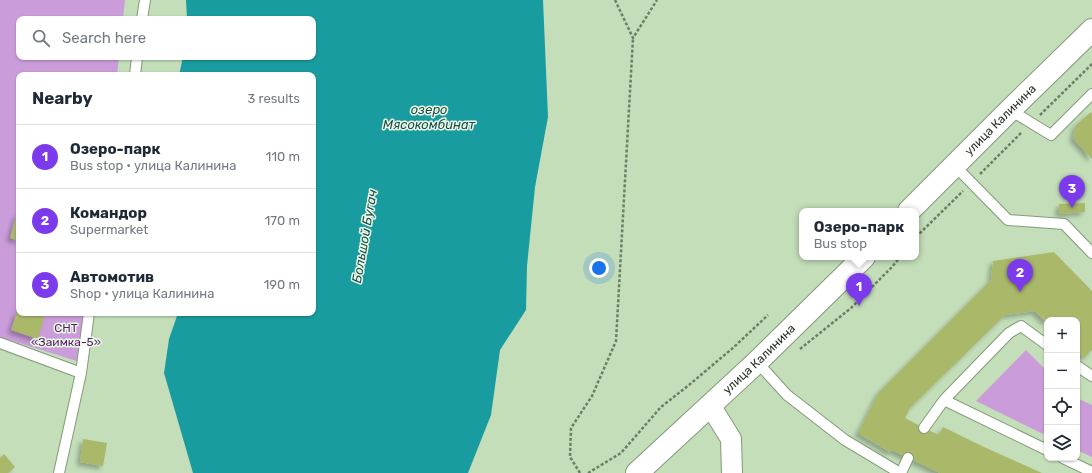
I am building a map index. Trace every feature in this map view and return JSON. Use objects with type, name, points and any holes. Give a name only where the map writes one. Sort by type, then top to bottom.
[{"type":"main road","name":"улица Калинина","points":[[912,208],[1092,30]]},
{"type":"main road","name":"улица Калинина","points":[[652,458],[757,362],[861,260]]},
{"type":"main road","points":[[629,473],[652,458]]},
{"type":"main road","points":[[636,473],[652,458]]},
{"type":"street","points":[[710,405],[731,439],[732,473]]},
{"type":"lane","points":[[142,16],[144,0]]},
{"type":"lane","points":[[135,72],[137,60]]},
{"type":"lane","points":[[1010,110],[1051,135],[1092,94]]},
{"type":"lane","points":[[954,165],[1008,220],[1064,224],[1092,253]]},
{"type":"lane","points":[[59,473],[80,373],[89,316]]},
{"type":"lane","points":[[924,428],[944,400],[1009,333],[1021,326],[1044,342]]},
{"type":"lane","points":[[0,343],[80,373]]},
{"type":"lane","points":[[757,362],[787,395],[845,440],[900,473],[908,458]]},
{"type":"lane","points":[[1080,368],[1092,376]]},
{"type":"lane","points":[[944,400],[1044,449]]},
{"type":"lane","points":[[1069,461],[1092,472]]},
{"type":"path","points":[[580,473],[570,457],[571,428],[592,396],[616,341],[633,38],[615,0]]},
{"type":"path","points":[[633,38],[657,0]]},
{"type":"path","points":[[919,234],[1092,64]]},
{"type":"path","points":[[800,349],[851,308],[898,260]]},
{"type":"path","points":[[588,473],[622,453],[661,407],[734,347],[768,315]]},
{"type":"green space","name":"СНТ «Заимка-5»","points":[[0,0],[125,0],[123,16],[16,16],[16,60],[119,60],[117,72],[16,72],[16,316],[92,316],[86,364],[0,337]]},
{"type":"green space","points":[[1026,350],[1044,368],[1044,435],[976,401]]},
{"type":"green space","points":[[1080,399],[1092,405],[1092,457],[1080,451]]},
{"type":"water","name":"озеро Мясокомбинат","points":[[186,0],[543,0],[548,117],[535,187],[527,266],[526,310],[500,350],[491,415],[468,473],[193,473],[164,373],[169,339],[177,316],[316,316],[316,72],[180,72],[182,60],[316,60],[316,16],[187,16]]},
{"type":"building","points":[[1091,112],[1092,159],[1073,138],[1076,125]]},
{"type":"building","points":[[1085,203],[1085,212],[1059,214],[1059,204]]},
{"type":"building","points":[[16,217],[16,240],[10,238]]},
{"type":"building","points":[[1054,252],[1092,291],[1092,350],[1084,358],[1080,354],[1080,317],[1044,317],[1044,320],[1035,311],[1005,315],[910,408],[905,418],[939,435],[943,427],[1042,473],[940,473],[892,450],[890,452],[858,433],[879,392],[991,280],[993,261]]},
{"type":"building","points":[[16,315],[44,316],[38,339],[11,330]]},
{"type":"building","points":[[83,439],[107,443],[103,466],[80,462]]},
{"type":"building","points":[[4,454],[15,467],[8,473],[0,473],[0,458]]},
{"type":"place","name":"Автомотив","points":[[1072,208]]},
{"type":"place","name":"Командор","points":[[1020,292]]},
{"type":"place","name":"Озеро-парк","points":[[859,306]]},
{"type":"water label","name":"Большой Бугач","points":[[364,236]]}]
